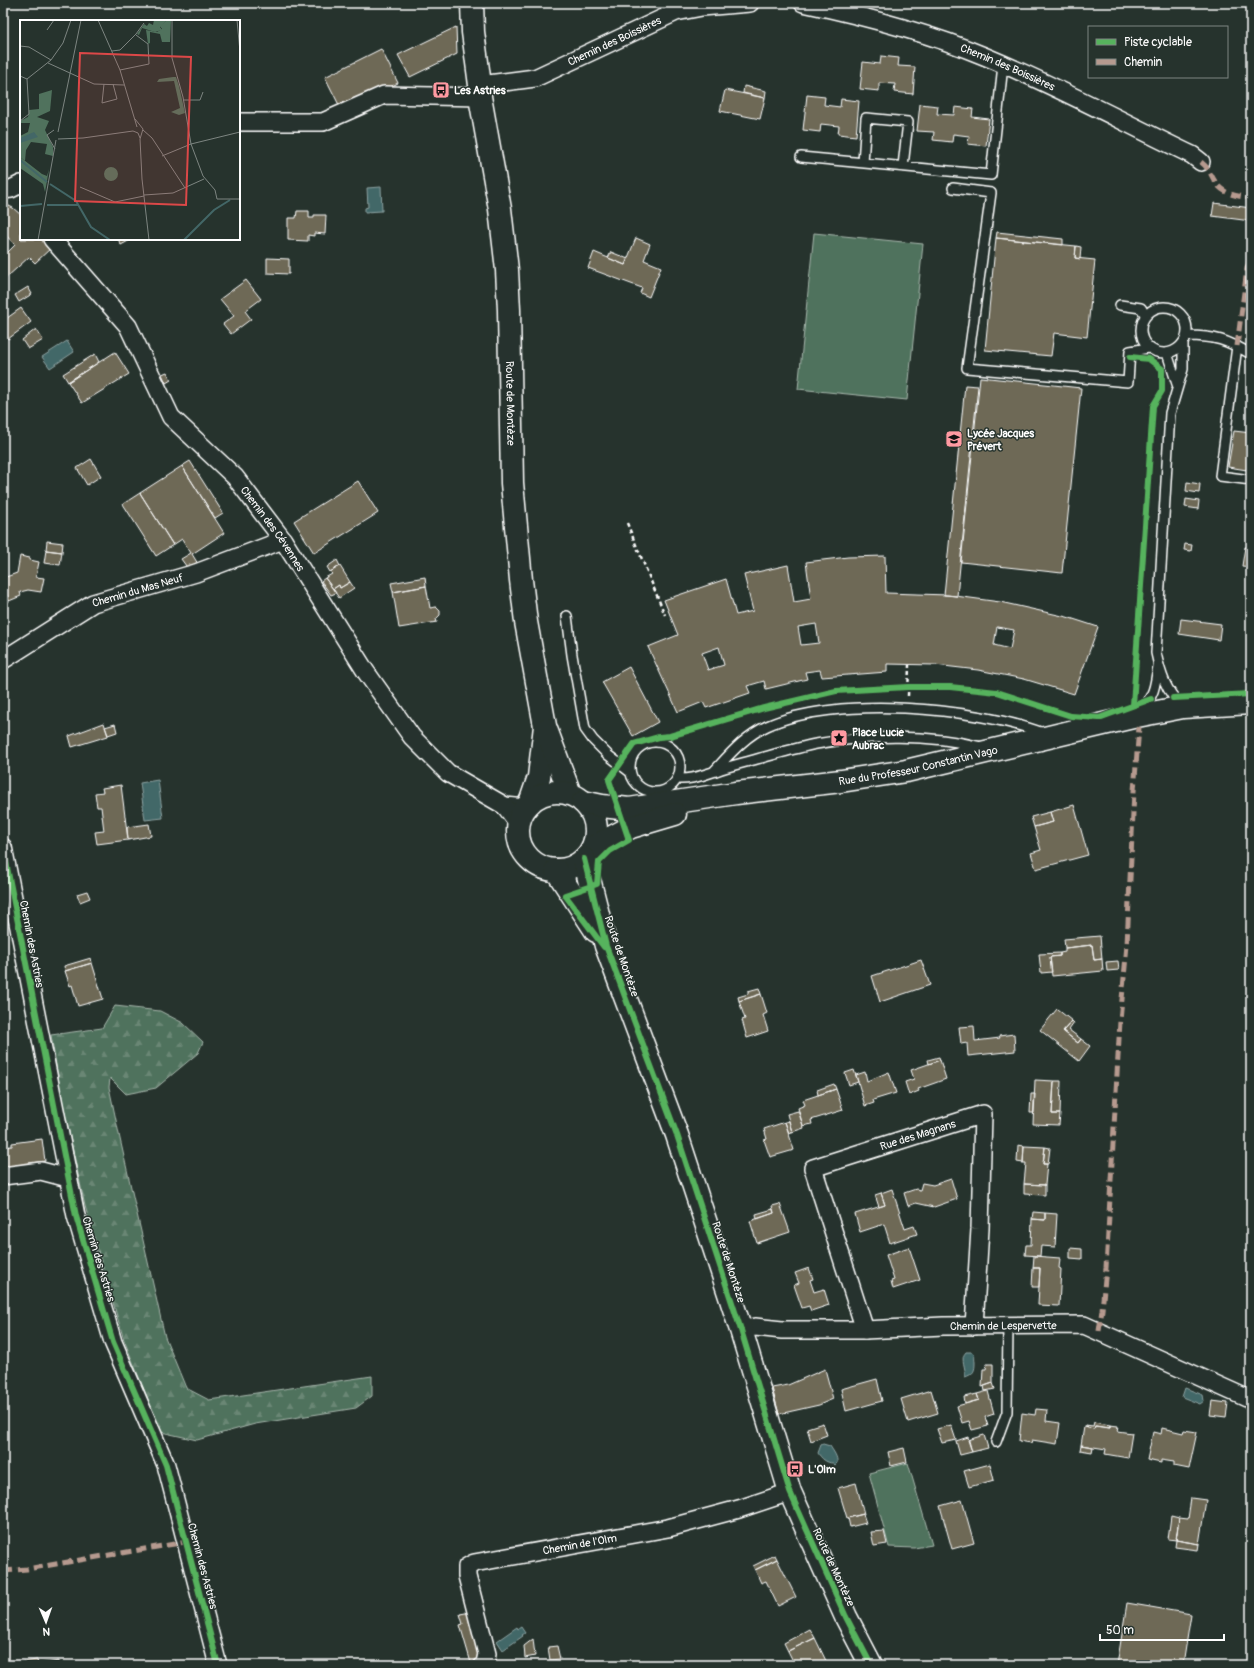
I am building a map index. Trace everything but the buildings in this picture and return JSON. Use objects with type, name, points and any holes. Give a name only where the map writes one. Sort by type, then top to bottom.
[{"type":"street","name":"Route de Montèze","points":[[472,3],[473,32],[480,91],[500,209],[507,270],[512,483],[521,580],[526,622],[545,726],[539,777],[519,810]]},
{"type":"street","name":"Chemin des Boissières","points":[[480,91],[534,78],[676,12],[702,7],[750,3]]},
{"type":"street","name":"Chemin des Boissières","points":[[803,3],[853,14],[937,39],[1003,65],[1186,151],[1201,162]]},
{"type":"street","points":[[240,122],[323,122],[384,95],[480,91]]},
{"type":"street","name":"Chemin des Cévennes","points":[[53,240],[128,326],[171,418],[235,477],[283,540],[366,672],[412,737],[448,773],[519,810]]},
{"type":"street","name":"Chemin du Mas Neuf","points":[[3,660],[93,603],[196,573],[283,540]]},
{"type":"street","name":"Rue du Professeur Constantin Vago","points":[[576,798],[602,806],[629,809],[736,793],[841,782],[906,771],[1050,736],[1183,707],[1251,703]]},
{"type":"street","name":"Rue du Professeur Constantin Vago","points":[[589,853],[632,827],[660,817],[689,810],[749,802],[906,786],[1065,743],[1139,727],[1210,717],[1251,714]]},
{"type":"street","points":[[545,726],[576,798]]},
{"type":"street","points":[[548,792],[559,792],[576,798],[591,811],[595,823],[596,835],[589,853],[576,865],[566,869],[556,870],[542,868],[531,860],[522,850],[518,837],[519,810],[538,796],[548,792]]},
{"type":"street","name":"Chemin des Astries","points":[[3,848],[76,1216],[114,1342],[166,1465],[218,1665]]},
{"type":"street","name":"Route de Montèze","points":[[589,853],[606,946],[677,1136],[741,1330],[790,1492],[843,1610],[872,1665]]},
{"type":"street","name":"Route de Montèze","points":[[556,870],[606,946]]},
{"type":"street","name":"Rue des Magnans","points":[[865,1330],[813,1168],[983,1114],[980,1230],[974,1326]]},
{"type":"street","points":[[3,1176],[42,1171],[68,1178]]},
{"type":"street","name":"Chemin de Lespervette","points":[[741,1330],[755,1327],[782,1330],[865,1330],[974,1326],[1084,1325],[1251,1400]]},
{"type":"street","name":"Chemin de l'Olm","points":[[483,1665],[485,1663],[486,1654],[467,1576],[467,1568],[474,1563],[668,1528],[739,1509],[790,1492]]},
{"type":"lane","points":[[801,157],[991,175],[1003,65]]},
{"type":"lane","points":[[863,163],[866,118],[908,122],[903,166]]},
{"type":"lane","points":[[953,188],[991,193],[967,368],[1128,382],[1130,351],[1149,348],[1161,353],[1167,353],[1179,349],[1185,340]]},
{"type":"lane","points":[[1120,305],[1141,308],[1146,316]]},
{"type":"lane","points":[[1149,348],[1142,336],[1141,329],[1146,316],[1152,311],[1167,307],[1181,314],[1187,328],[1183,369],[1170,413],[1156,653],[1164,681],[1173,698],[1183,707]]},
{"type":"lane","points":[[1185,340],[1216,338],[1237,346],[1251,354]]},
{"type":"lane","points":[[1237,346],[1220,476],[1251,480]]},
{"type":"lane","points":[[1167,353],[1177,386]]},
{"type":"lane","points":[[567,616],[571,649],[586,729],[593,740],[608,755],[630,772]]},
{"type":"lane","points":[[1137,716],[1151,699],[1154,691],[1158,662]]},
{"type":"lane","points":[[714,771],[743,740],[767,726],[820,712],[855,708],[931,710],[970,714],[1023,726],[1050,736]]},
{"type":"lane","points":[[678,779],[688,780],[714,771],[814,745],[866,738],[907,738],[943,741],[964,743],[993,750]]},
{"type":"lane","points":[[654,741],[671,747],[677,754],[680,762],[678,779],[666,790],[658,793],[642,790],[636,785],[630,772],[632,755],[638,748],[646,743],[654,741]]},
{"type":"lane","points":[[629,809],[649,792]]},
{"type":"lane","points":[[996,1442],[1006,1412],[1008,1326]]},
{"type":"path","points":[[627,524],[665,615]]},
{"type":"path","points":[[901,687],[915,687]]},
{"type":"green space","points":[[814,233],[923,244],[907,400],[798,389]]},
{"type":"green space","points":[[115,1006],[160,1011],[183,1023],[203,1042],[198,1053],[156,1088],[126,1094],[110,1078],[109,1087],[165,1337],[186,1388],[209,1400],[372,1376],[372,1396],[356,1408],[255,1424],[197,1440],[161,1432],[124,1340],[85,1206],[61,1095],[51,1035],[102,1028]]},
{"type":"green space","points":[[908,1463],[932,1545],[914,1548],[889,1547],[869,1473]]},
{"type":"water","points":[[381,187],[382,211],[365,212],[365,208],[368,207],[367,188]]},
{"type":"water","points":[[67,341],[74,352],[50,368],[42,357]]},
{"type":"water","points":[[158,780],[163,818],[145,820],[140,783]]},
{"type":"water","points":[[966,1352],[973,1353],[975,1357],[975,1365],[972,1373],[965,1377],[963,1358]]},
{"type":"water","points":[[1185,1388],[1203,1395],[1204,1401],[1200,1404],[1182,1397]]},
{"type":"water","points":[[823,1444],[830,1446],[834,1452],[837,1461],[835,1465],[824,1460],[818,1453],[821,1445]]},
{"type":"water","points":[[517,1627],[518,1629],[521,1627],[525,1633],[503,1650],[497,1641]]},
{"type":"waterway","points":[[1242,3],[1251,8]]},
{"type":"marked path","points":[[1201,162],[1207,167],[1216,183],[1223,190],[1232,194],[1251,198]]},
{"type":"marked path","points":[[1237,346],[1247,269],[1251,254]]},
{"type":"marked path","points":[[1099,1331],[1106,1268],[1120,1021],[1127,945],[1134,791],[1139,727]]},
{"type":"marked path","points":[[3,1571],[27,1569],[186,1542]]},
{"type":"cycle path","points":[[1130,357],[1149,359],[1162,369],[1162,391],[1153,406],[1133,705]]},
{"type":"cycle path","points":[[604,947],[565,895],[597,884],[599,862],[610,851],[629,840],[609,780],[634,744],[659,737],[670,736],[764,708],[836,691],[908,687],[950,687],[997,692],[1071,716],[1099,718],[1151,699]]},
{"type":"cycle path","points":[[1173,698],[1251,694]]},
{"type":"cycle path","points":[[3,847],[76,1216],[113,1342],[166,1465],[218,1665]]},
{"type":"cycle path","points":[[584,859],[606,946],[677,1135],[741,1330],[790,1492],[846,1617],[871,1665]]},
{"type":"place","name":"Les Astries","points":[[441,90]]},
{"type":"place","name":"Lycée Jacques Prévert","points":[[954,439]]},
{"type":"place","name":"Place Lucie Aubrac","points":[[839,738]]},
{"type":"place","name":"L'Olm","points":[[795,1469]]}]
